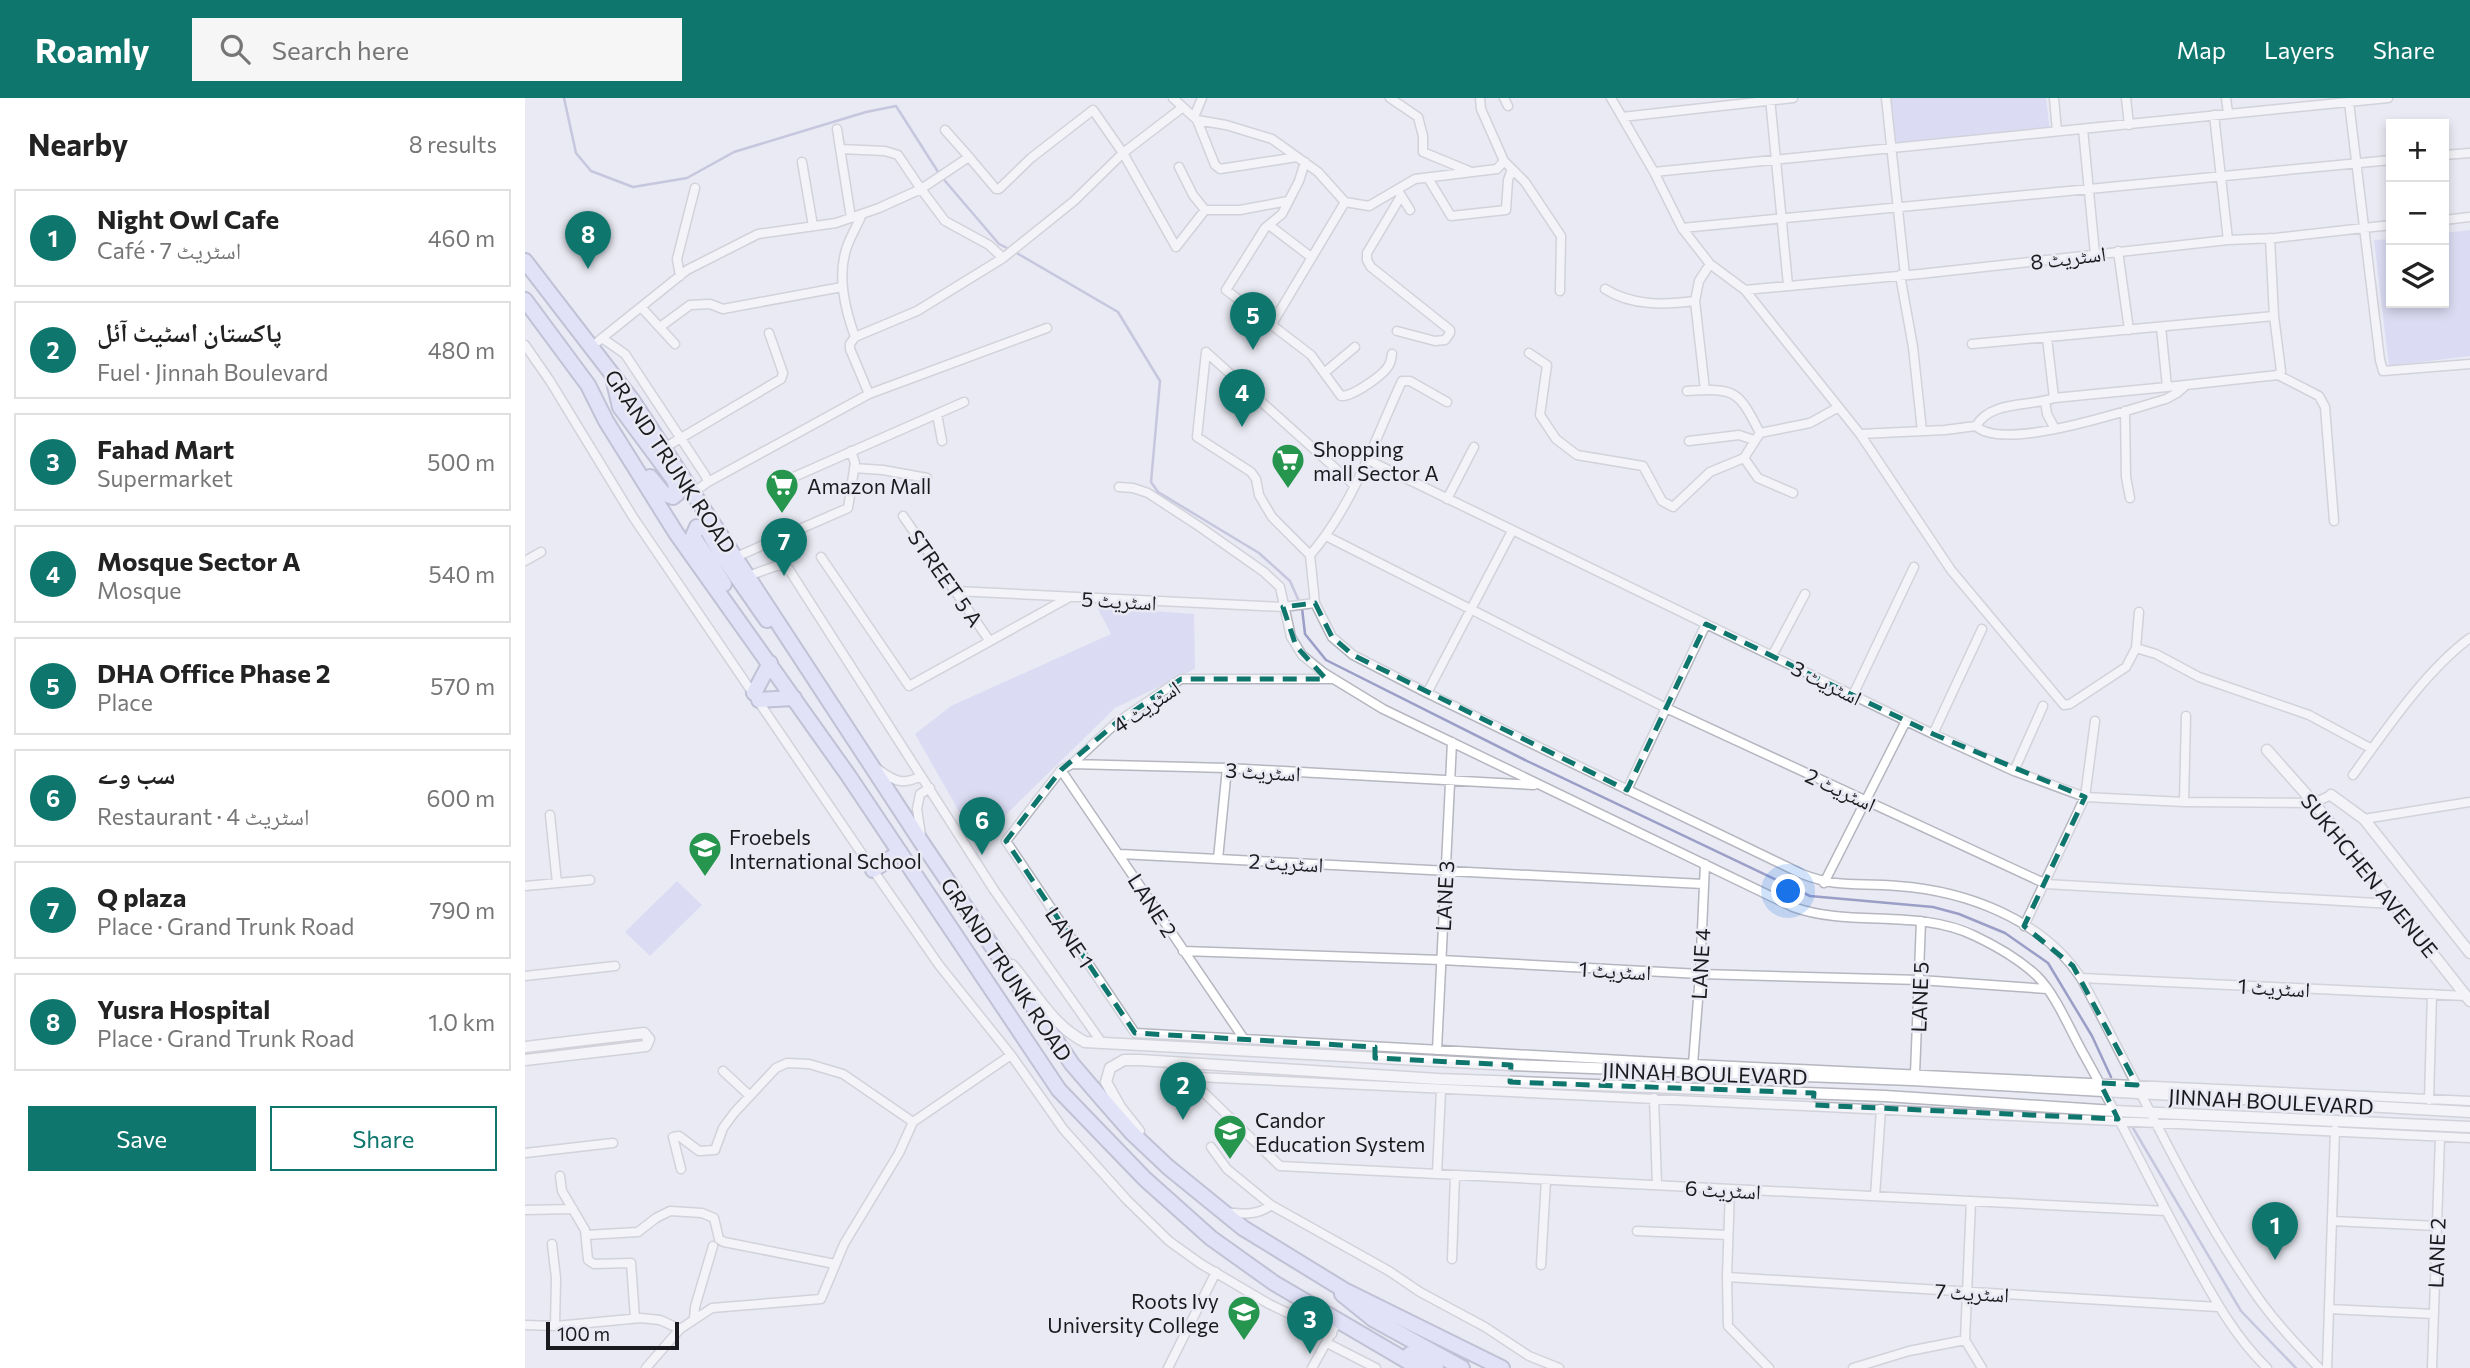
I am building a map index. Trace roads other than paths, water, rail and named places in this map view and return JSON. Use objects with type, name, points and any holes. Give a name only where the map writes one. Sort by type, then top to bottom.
[{"type":"highway","name":"GRAND TRUNK ROAD","points":[[525,261],[597,343],[612,374],[694,492],[922,843],[1072,1064],[1132,1133],[1222,1212],[1280,1252],[1408,1323],[1502,1368]]},
{"type":"highway","name":"GRAND TRUNK ROAD","points":[[526,302],[588,385],[606,421],[676,533],[795,698],[1059,1090],[1145,1179],[1211,1238],[1336,1326],[1419,1368]]},
{"type":"highway","points":[[588,385],[648,475],[663,493],[673,497],[678,493],[676,483],[620,407],[612,374]]},
{"type":"highway","points":[[752,637],[743,611],[693,536],[697,527],[707,529],[727,564],[769,623],[785,632]]},
{"type":"highway","points":[[770,663],[757,697],[795,698]]},
{"type":"highway","points":[[873,870],[900,852]]},
{"type":"highway","points":[[1326,1279],[1366,1315],[1462,1368]]},
{"type":"highway","points":[[1336,1326],[1436,1368]]},
{"type":"street","points":[[1173,98],[1196,119],[1215,165],[1220,169],[1301,160]]},
{"type":"street","points":[[1196,119],[1202,98]]},
{"type":"street","points":[[1390,98],[1418,117],[1423,136],[1423,152],[1471,172]]},
{"type":"street","points":[[1480,98],[1481,109],[1504,161],[1525,182],[1561,236],[1560,291]]},
{"type":"street","points":[[1611,98],[1654,172],[1682,228],[1710,264],[1745,290],[1860,434],[1951,570],[2064,705],[2070,704],[2123,671],[2136,648],[2139,612]]},
{"type":"street","points":[[1622,117],[1793,98]]},
{"type":"street","points":[[1886,98],[1899,209],[1902,275],[1922,431]]},
{"type":"street","points":[[2054,98],[2056,131]]},
{"type":"street","points":[[2126,98],[2129,125]]},
{"type":"street","points":[[2226,98],[2228,113]]},
{"type":"street","points":[[1654,172],[2129,125],[2310,102],[2388,98]]},
{"type":"street","points":[[1770,99],[1788,285]]},
{"type":"street","points":[[2349,102],[2383,371],[2470,364]]},
{"type":"street","points":[[869,394],[850,349],[855,337],[917,311],[1010,253],[1074,201],[1123,153],[1183,107]]},
{"type":"street","points":[[945,130],[999,190],[1031,158],[1093,110],[1123,153],[1176,247],[1205,210]]},
{"type":"street","points":[[2214,115],[2228,240]]},
{"type":"street","points":[[1196,119],[1272,138],[1318,172],[1345,202],[1369,206],[1399,193],[1415,179],[1497,169],[1504,161]]},
{"type":"street","points":[[838,129],[851,218]]},
{"type":"street","points":[[2083,129],[2095,254]]},
{"type":"street","points":[[841,149],[885,151],[898,155],[945,222],[1010,253]]},
{"type":"street","points":[[2449,155],[2470,153]]},
{"type":"street","points":[[708,482],[625,354],[597,343],[680,276],[758,234],[813,226],[862,214],[921,189],[969,157]]},
{"type":"street","points":[[1301,160],[1299,181],[1282,214],[1265,228],[1226,290],[1311,355],[1341,396],[1348,396],[1389,366],[1392,354]]},
{"type":"street","points":[[1682,228],[2386,160]]},
{"type":"street","points":[[802,162],[813,226]]},
{"type":"street","points":[[1179,167],[1193,195],[1205,210]]},
{"type":"street","points":[[1428,178],[1451,216],[1506,210],[1507,187],[1512,169]]},
{"type":"street","points":[[680,276],[677,259],[695,188]]},
{"type":"street","points":[[1399,193],[1410,210]]},
{"type":"street","points":[[1397,331],[1435,341],[1445,340],[1450,333],[1450,330],[1371,267],[1367,260],[1367,253],[1399,193]]},
{"type":"street","points":[[1205,210],[1240,210],[1289,201]]},
{"type":"street","points":[[1272,324],[1345,202]]},
{"type":"street","points":[[855,337],[847,315],[842,287],[846,248],[862,214]]},
{"type":"street","points":[[2449,219],[2470,217]]},
{"type":"street","points":[[1269,225],[1311,257]]},
{"type":"street","name":"اسٹریٹ 8","points":[[1745,290],[2386,226]]},
{"type":"street","points":[[2270,238],[2274,316],[2281,370],[2279,375]]},
{"type":"street","points":[[2118,251],[2129,330]]},
{"type":"street","points":[[1705,390],[1695,301],[1699,281],[1710,264]]},
{"type":"street","points":[[660,327],[690,305],[710,304],[723,309],[842,287]]},
{"type":"street","points":[[1605,289],[1633,302],[1673,304],[1695,301]]},
{"type":"street","points":[[641,307],[675,344]]},
{"type":"street","points":[[1972,344],[2274,316]]},
{"type":"street","points":[[2161,327],[2167,387]]},
{"type":"street","points":[[694,492],[869,394],[1047,328]]},
{"type":"street","points":[[664,448],[783,376],[769,334]]},
{"type":"street","points":[[2047,338],[2049,421],[2055,429]]},
{"type":"street","points":[[525,345],[633,517],[873,870],[939,965],[1011,1055],[1064,1130],[1127,1200],[1169,1241],[1269,1304],[1336,1326],[1312,1368]]},
{"type":"street","points":[[1324,373],[1355,347]]},
{"type":"street","points":[[1310,555],[1272,517],[1259,495],[1256,479],[1251,472],[1197,438],[1206,352],[1354,485]]},
{"type":"street","points":[[1529,353],[1547,365],[1540,415],[1556,439],[1577,454],[1643,466],[1662,501],[1673,507],[1710,472],[1744,458],[1757,436]]},
{"type":"street","points":[[1976,426],[1980,419],[1998,409],[2049,400],[2279,375],[2319,396],[2325,407],[2334,521]]},
{"type":"street","points":[[1447,402],[1410,381],[1402,381],[1354,485],[1326,536],[1310,555],[1312,603],[1339,646],[1427,694],[1825,883],[1843,886],[1896,885],[1940,891],[1984,904],[2024,926],[2054,947],[2081,978],[2204,1213],[2236,1265],[2261,1301],[2319,1368]]},
{"type":"street","points":[[1860,434],[1976,426],[1996,435],[2022,434],[2055,429],[2125,411],[2166,398],[2178,393],[2185,386]]},
{"type":"street","points":[[1687,391],[1722,390],[1739,396],[1757,436]]},
{"type":"street","points":[[771,486],[964,402]]},
{"type":"street","points":[[1689,441],[1739,435],[1757,436],[1810,423],[1837,408]]},
{"type":"street","points":[[2125,411],[2126,477],[2130,498]]},
{"type":"street","points":[[937,414],[942,441]]},
{"type":"street","points":[[1447,499],[1474,447]]},
{"type":"street","points":[[736,557],[844,511],[849,505],[855,463],[851,451]]},
{"type":"street","points":[[1744,458],[1758,478],[1793,493]]},
{"type":"street","name":"اسٹریٹ 3","points":[[1366,459],[1933,734],[2014,771],[2085,797],[2184,802],[2314,803]]},
{"type":"street","points":[[854,468],[927,478]]},
{"type":"street","points":[[1119,487],[1133,488],[1147,494],[1264,572],[1280,587],[1296,646],[1312,664],[1383,709],[1538,786],[1806,911],[1844,917],[1921,921],[1962,930],[2026,967],[2047,989],[2218,1307],[2267,1368]]},
{"type":"street","name":"STREET 5 A","points":[[903,516],[989,640]]},
{"type":"street","points":[[1427,694],[1512,531]]},
{"type":"street","name":"اسٹریٹ 2","points":[[1326,536],[1665,708],[2046,884],[2393,904]]},
{"type":"street","points":[[525,561],[541,552]]},
{"type":"street","points":[[821,558],[909,686],[1069,597]]},
{"type":"street","points":[[748,576],[779,565],[788,568],[994,890],[1102,1043]]},
{"type":"street","points":[[1853,695],[1914,567]]},
{"type":"street","name":"اسٹریٹ 5","points":[[956,592],[1287,607],[1312,603]]},
{"type":"street","points":[[1772,656],[1805,594]]},
{"type":"street","points":[[1627,790],[1706,624]]},
{"type":"street","points":[[1933,734],[1982,629]]},
{"type":"street","points":[[2353,775],[2453,650],[2470,638]]},
{"type":"street","points":[[2136,648],[2156,654],[2199,677],[2309,715],[2372,750]]},
{"type":"street","name":"اسٹریٹ 4","points":[[1006,841],[1061,770],[1072,764],[1116,723],[1181,679],[1334,679]]},
{"type":"street","points":[[2014,771],[2043,706]]},
{"type":"street","points":[[2184,802],[2186,716]]},
{"type":"street","points":[[1825,883],[1906,721]]},
{"type":"street","points":[[2024,926],[2085,797],[2095,721]]},
{"type":"street","name":"LANE 3","points":[[1437,1050],[1452,742]]},
{"type":"street","name":"SUKHCHEN AVENUE","points":[[2267,750],[2314,803],[2468,998]]},
{"type":"street","points":[[871,764],[898,782],[908,783],[921,776]]},
{"type":"street","name":"اسٹریٹ 3","points":[[1072,764],[1227,768],[1538,786]]},
{"type":"street","points":[[1218,859],[1227,768]]},
{"type":"street","name":"LANE 2","points":[[1061,770],[1244,1039]]},
{"type":"street","points":[[922,843],[917,810],[920,794],[930,788]]},
{"type":"street","points":[[2314,803],[2332,795]]},
{"type":"street","name":"SUKHCHEN AVENUE","points":[[2332,795],[2364,819],[2470,953]]},
{"type":"street","points":[[2364,819],[2466,803],[2470,813]]},
{"type":"street","points":[[551,815],[557,883]]},
{"type":"street","name":"LANE 1","points":[[1006,841],[1135,1033],[1244,1039]]},
{"type":"street","name":"اسٹریٹ 2","points":[[1120,854],[1703,884]]},
{"type":"street","name":"LANE 4","points":[[1693,1064],[1705,864]]},
{"type":"street","points":[[525,886],[590,880]]},
{"type":"street","name":"LANE 5","points":[[1915,1074],[1921,921]]},
{"type":"street","name":"JINNAH BOULEVARD","points":[[986,937],[1014,967],[1055,1020],[1068,1033],[1085,1041],[1185,1047],[1375,1052],[1511,1065],[1814,1074],[2102,1088],[2470,1112]]},
{"type":"street","name":"اسٹریٹ 1","points":[[1183,951],[1441,960],[1700,974],[1920,980],[2047,989]]},
{"type":"street","points":[[525,976],[615,966]]},
{"type":"street","name":"اسٹریٹ 1","points":[[2081,978],[2432,994],[2468,998]]},
{"type":"street","points":[[2429,1100],[2432,994]]},
{"type":"street","points":[[525,1047],[644,1033],[649,1039],[646,1046],[525,1060]]},
{"type":"street","points":[[1244,1039],[1375,1052],[1437,1050],[1693,1064],[1814,1074],[1915,1074],[2102,1088]]},
{"type":"street","points":[[1185,1047],[1193,1063]]},
{"type":"street","points":[[646,1368],[680,1329],[712,1308],[821,1299],[853,1226],[899,1153],[913,1122],[1011,1055]]},
{"type":"street","name":"JINNAH BOULEVARD","points":[[1168,1167],[1120,1107],[1106,1082],[1110,1068],[1124,1060],[1510,1082],[1885,1096],[2153,1117],[2470,1126]]},
{"type":"street","points":[[681,1169],[673,1137],[679,1136],[699,1152],[715,1150],[725,1124],[776,1068],[787,1063],[809,1064],[856,1080],[886,1105],[913,1122]]},
{"type":"street","points":[[1510,1082],[1511,1065]]},
{"type":"street","points":[[723,1070],[750,1096]]},
{"type":"street","points":[[1375,1074],[1375,1086],[1441,1090],[1654,1097],[1881,1109],[2116,1115]]},
{"type":"street","name":"اسٹریٹ 6","points":[[1375,1086],[1197,1077],[1193,1082],[1280,1166],[2166,1211]]},
{"type":"street","points":[[1437,1174],[1441,1090]]},
{"type":"street","points":[[2139,1090],[2470,1101]]},
{"type":"street","points":[[1813,1105],[1814,1093]]},
{"type":"street","points":[[1654,1097],[1657,1185]]},
{"type":"street","points":[[1875,1196],[1881,1109]]},
{"type":"street","points":[[2153,1117],[2470,1138]]},
{"type":"street","points":[[2327,1368],[2335,1130]]},
{"type":"street","name":"LANE 2","points":[[2432,1368],[2440,1137]]},
{"type":"street","points":[[525,1153],[613,1143]]},
{"type":"street","points":[[1211,1147],[1227,1169],[1271,1205],[1485,1327],[1538,1365],[1559,1368]]},
{"type":"street","points":[[1452,1259],[1455,1175]]},
{"type":"street","points":[[559,1176],[562,1191],[586,1235],[588,1260],[594,1264],[631,1264],[635,1318]]},
{"type":"street","points":[[1541,1265],[1546,1180]]},
{"type":"street","points":[[1730,1189],[1728,1326],[1769,1368]]},
{"type":"street","points":[[1971,1201],[1965,1340],[1982,1368]]},
{"type":"street","points":[[1222,1212],[1261,1212],[1271,1205]]},
{"type":"street","points":[[525,1210],[573,1209]]},
{"type":"street","points":[[586,1235],[638,1233],[656,1218],[670,1212],[702,1213],[714,1218],[719,1239],[724,1242],[835,1264]]},
{"type":"street","points":[[2332,1221],[2437,1226]]},
{"type":"street","points":[[1637,1231],[1728,1235]]},
{"type":"street","points":[[552,1244],[556,1278],[555,1326]]},
{"type":"street","points":[[694,1318],[713,1246]]},
{"type":"street","points":[[1168,1368],[1216,1272]]},
{"type":"street","name":"اسٹریٹ 7","points":[[1727,1277],[2218,1307]]},
{"type":"street","points":[[2329,1309],[2434,1314]]},
{"type":"street","points":[[525,1325],[555,1326],[635,1318],[656,1319],[680,1329]]},
{"type":"street","points":[[1853,1368],[1909,1351],[1965,1340]]},
{"type":"street","points":[[1327,1343],[1377,1368]]},
{"type":"waterway","points":[[564,98],[576,153],[591,171],[633,187],[687,178],[734,152],[866,112],[896,106],[940,175],[999,244],[1009,249]]},
{"type":"waterway","points":[[1015,252],[1118,312],[1160,381],[1151,482],[1158,492],[1259,553],[1290,581],[1302,608],[1305,634],[1326,660],[1527,761],[1810,896],[1933,907],[1959,914],[2005,933],[2048,963],[2092,1036],[2111,1077]]},
{"type":"waterway","points":[[2133,1128],[2241,1311],[2296,1368]]},
{"type":"place","name":"Yusra Hospital","points":[[588,269]]},
{"type":"place","name":"DHA Office Phase 2","points":[[1253,350]]},
{"type":"place","name":"Mosque Sector A","points":[[1242,427]]},
{"type":"place","name":"Shopping mall Sector A","points":[[1288,490]]},
{"type":"place","name":"Amazon Mall","points":[[782,515]]},
{"type":"place","name":"Q plaza","points":[[784,576]]},
{"type":"place","name":"سب وے","points":[[982,855]]},
{"type":"place","name":"Froebels International School","points":[[705,878]]},
{"type":"place","name":"پاکستان اسٹیٹ آئل","points":[[1183,1120]]},
{"type":"place","name":"Candor Education System","points":[[1230,1161]]},
{"type":"place","name":"Night Owl Cafe","points":[[2275,1260]]},
{"type":"place","name":"Roots Ivy University College","points":[[1244,1342]]},
{"type":"place","name":"Fahad Mart","points":[[1310,1354]]}]
